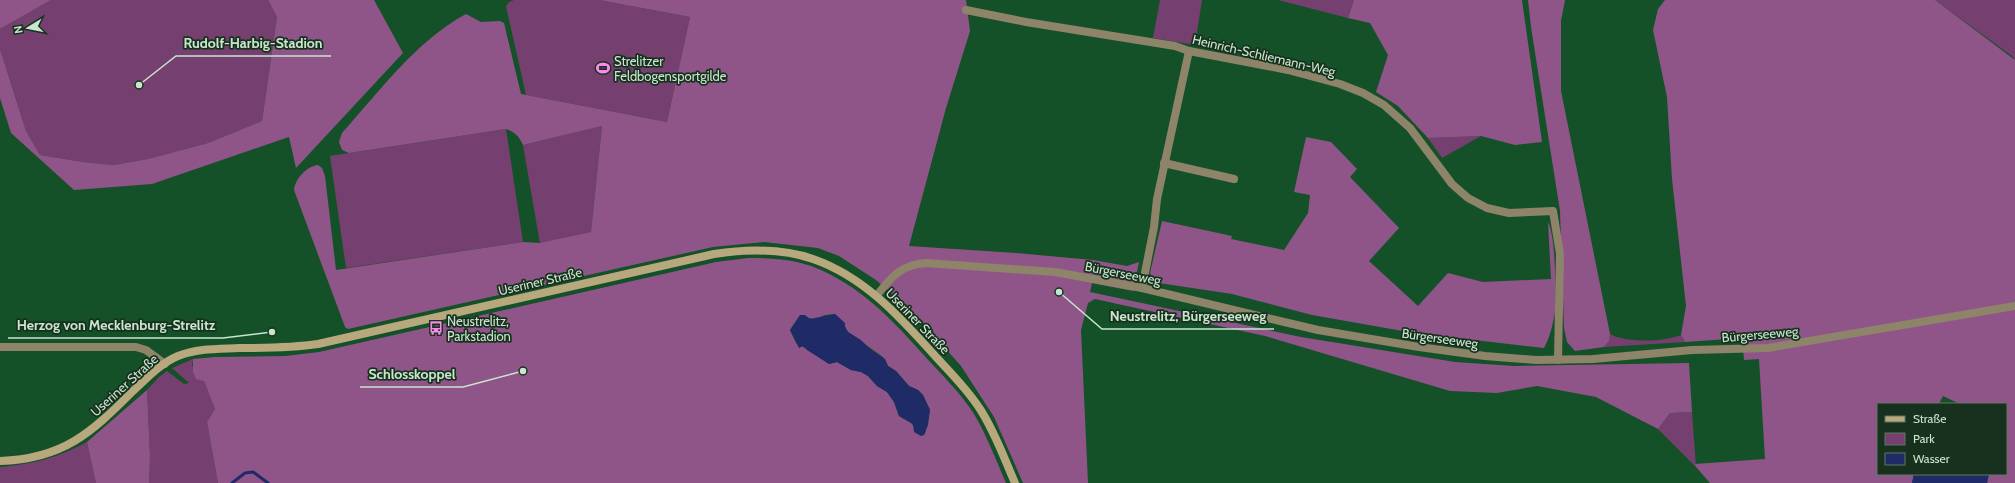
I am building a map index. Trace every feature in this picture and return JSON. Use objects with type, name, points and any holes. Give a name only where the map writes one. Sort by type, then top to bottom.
[{"type":"main road","name":"Useriner Straße","points":[[0,461],[35,458],[64,447],[102,422],[144,380],[164,364],[179,356],[196,350],[285,348],[318,344],[731,251],[779,251],[813,258],[841,272],[877,295],[910,327],[972,398],[987,421],[1015,483]]},
{"type":"street","name":"Heinrich-Schliemann-Weg","points":[[966,10],[1026,22],[1175,46],[1189,51],[1288,70],[1340,84],[1363,93],[1384,105],[1410,128],[1452,184],[1468,198],[1487,208],[1509,214],[1553,211],[1560,254],[1558,360]]},
{"type":"street","points":[[1142,288],[1164,163],[1189,51]]},
{"type":"street","points":[[1164,163],[1234,179]]},
{"type":"street","name":"Bürgerseeweg","points":[[877,295],[904,267],[926,263],[1055,272],[1142,288],[1302,326],[1386,342],[1485,356],[1558,360],[1692,350],[1768,348],[2015,306]]},
{"type":"street","points":[[0,347],[136,347],[146,350],[164,364]]},
{"type":"green space","points":[[51,0],[268,0],[277,17],[262,121],[208,143],[148,159],[114,165],[40,155],[26,131],[0,49],[0,29]]},
{"type":"green space","name":"Strelitzer Feldbogensportgilde","points":[[514,0],[599,0],[690,17],[667,122],[526,95],[506,6],[509,2]]},
{"type":"green space","points":[[1160,0],[1202,0],[1195,45],[1153,38]]},
{"type":"green space","points":[[1278,0],[1354,0],[1348,18]]},
{"type":"green space","points":[[1935,0],[2015,0],[2015,60],[2012,56]]},
{"type":"green space","points":[[602,126],[591,232],[540,244],[523,145]]},
{"type":"green space","points":[[506,129],[523,242],[346,268],[330,156]]},
{"type":"green space","points":[[1481,136],[1442,158],[1428,138]]},
{"type":"green space","points":[[1610,334],[1625,339],[1635,340],[1665,339],[1681,335],[1685,342],[1604,347],[1609,341]]},
{"type":"green space","points":[[193,359],[192,366],[204,381],[215,409],[207,422],[218,483],[149,483],[150,456],[147,390],[167,371],[184,384],[189,383],[172,368]]},
{"type":"green space","points":[[1692,412],[1696,467],[1658,429],[1670,413]]},
{"type":"green space","points":[[87,442],[96,483],[0,483],[0,467],[45,459],[76,448]]},
{"type":"shaded area","points":[[0,0],[51,0],[0,29]]},
{"type":"shaded area","points":[[268,0],[374,0],[403,53],[296,168],[289,137],[152,184],[74,190],[11,133],[0,98],[0,49],[26,131],[40,155],[114,165],[148,159],[208,143],[262,121],[277,17]]},
{"type":"shaded area","points":[[599,0],[966,0],[970,31],[946,108],[909,246],[1093,260],[1127,266],[1139,262],[1133,291],[1092,283],[1090,292],[1301,337],[1455,362],[1514,366],[1689,363],[1692,412],[1670,413],[1658,429],[1596,397],[1537,386],[1497,393],[1450,391],[1265,336],[1095,299],[1088,303],[1081,330],[1088,483],[1023,483],[994,417],[961,366],[914,313],[876,280],[839,256],[818,248],[764,242],[713,247],[348,329],[345,327],[294,190],[302,174],[314,166],[318,165],[322,168],[325,176],[336,270],[523,242],[540,243],[591,232],[602,126],[523,145],[516,135],[506,129],[349,153],[342,150],[339,142],[342,133],[399,68],[431,38],[466,14],[481,22],[500,21],[504,23],[521,94],[667,122],[690,17]]},
{"type":"shaded area","points":[[1354,0],[1522,0],[1542,142],[1515,145],[1481,136],[1428,138],[1398,106],[1376,92],[1388,55],[1370,23],[1348,18]]},
{"type":"shaded area","points":[[1528,0],[1565,0],[1561,21],[1561,91],[1610,334],[1609,341],[1604,347],[1575,351],[1567,342],[1564,328],[1560,211]]},
{"type":"shaded area","points":[[1665,0],[1935,0],[2015,60],[2015,483],[1987,483],[1989,475],[2007,475],[2007,403],[1958,403],[1943,396],[1940,403],[1877,403],[1877,475],[1914,475],[1912,483],[1710,483],[1696,467],[1695,464],[1765,459],[1759,359],[1744,360],[1742,338],[1685,342],[1681,335],[1686,306],[1672,179],[1667,97],[1653,30],[1658,9]]},
{"type":"shaded area","points":[[1306,137],[1331,142],[1357,169],[1350,177],[1399,228],[1369,261],[1418,306],[1448,273],[1483,282],[1551,279],[1548,222],[1551,229],[1554,252],[1555,312],[1552,326],[1544,348],[1414,333],[1312,315],[1232,294],[1159,283],[1153,279],[1150,273],[1162,221],[1232,236],[1231,239],[1284,250],[1308,213],[1310,195],[1294,192]]},
{"type":"shaded area","points":[[748,258],[788,260],[811,266],[829,274],[862,295],[905,334],[964,400],[974,414],[983,431],[1006,483],[218,483],[207,422],[215,409],[204,381],[196,379],[193,372],[193,359],[215,357],[285,356],[319,352],[716,262]],"holes":[[[835,314],[843,322],[848,332],[883,357],[888,366],[896,371],[909,386],[918,390],[923,395],[930,410],[925,434],[920,435],[911,423],[899,416],[894,402],[887,392],[877,386],[868,376],[861,372],[851,370],[837,362],[829,364],[796,343],[790,330],[799,317],[816,319],[825,315]]]},
{"type":"shaded area","points":[[147,390],[150,456],[149,483],[96,483],[87,442]]},
{"type":"water","points":[[835,314],[845,323],[845,328],[848,332],[861,340],[870,349],[885,359],[888,366],[896,371],[909,386],[918,390],[923,395],[930,410],[928,425],[924,435],[921,436],[914,432],[913,424],[899,416],[894,402],[887,392],[877,386],[868,376],[861,372],[851,370],[837,362],[829,364],[803,346],[799,348],[790,330],[800,315],[805,315],[810,319]]},
{"type":"water","points":[[1914,475],[1989,475],[1987,483],[1912,483]]},
{"type":"waterway","points":[[232,483],[245,473],[253,472],[268,483]]},
{"type":"place","name":"Strelitzer Feldbogensportgilde","points":[[603,68]]},
{"type":"place","name":"Rudolf-Harbig-Stadion","points":[[139,85]]},
{"type":"place","name":"Neustrelitz, Bürgerseeweg","points":[[1059,292]]},
{"type":"place","name":"Neustrelitz, Parkstadion","points":[[436,328]]},
{"type":"place","name":"Herzog von Mecklenburg-Strelitz","points":[[272,332]]},
{"type":"place","name":"Schlosskoppel","points":[[523,371]]}]
